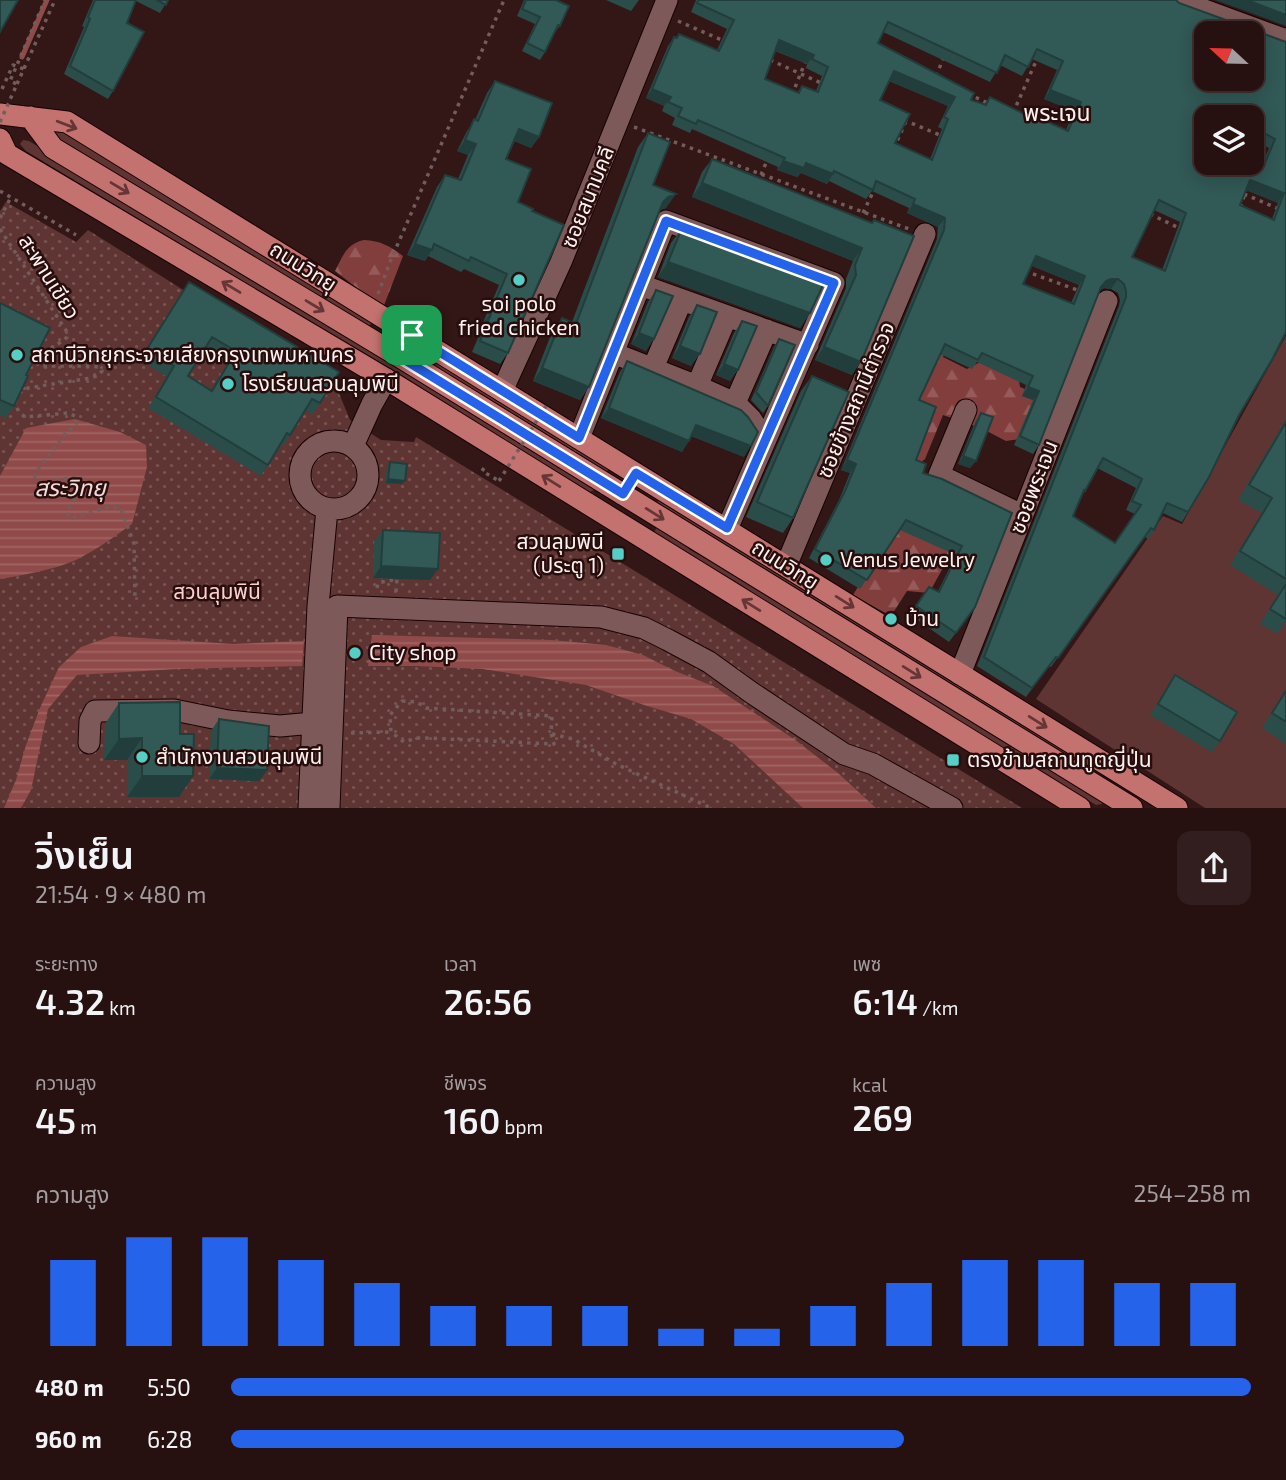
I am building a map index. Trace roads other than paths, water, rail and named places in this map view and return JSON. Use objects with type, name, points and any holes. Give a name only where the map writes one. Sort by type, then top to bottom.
[{"type":"main road","name":"ถนนวิทยุ","points":[[0,114],[67,122],[1177,808]]},
{"type":"main road","name":"ถนนวิทยุ","points":[[30,117],[53,148],[400,357],[1130,807]]},
{"type":"main road","points":[[2,152],[386,379],[1080,808]]},
{"type":"main road","points":[[400,357],[412,335]]},
{"type":"main road","points":[[609,517],[636,473]]},
{"type":"main road","points":[[1130,807],[1142,786]]},
{"type":"street","points":[[1177,0],[1286,40]]},
{"type":"street","name":"ซอยสนามคลี","points":[[502,391],[561,262],[664,7]]},
{"type":"street","points":[[579,438],[666,221],[834,283],[727,528]]},
{"type":"street","name":"ซอยข้างสถานีตำรวจ","points":[[786,566],[925,234]]},
{"type":"street","points":[[640,285],[808,345]]},
{"type":"street","points":[[653,369],[682,299]]},
{"type":"street","name":"ซอยพระเจน","points":[[960,674],[1107,301]]},
{"type":"street","points":[[697,386],[727,316]]},
{"type":"street","points":[[735,403],[767,330]]},
{"type":"street","points":[[613,353],[735,403],[751,419],[765,441]]},
{"type":"street","points":[[353,446],[386,379]]},
{"type":"street","points":[[966,411],[939,475],[1023,515]]},
{"type":"street","points":[[331,440],[353,446],[362,453],[369,476],[360,498],[339,509],[327,509],[317,505],[303,491],[300,467],[304,457],[311,449],[331,440]]},
{"type":"street","points":[[327,509],[326,728],[330,808]]},
{"type":"street","points":[[327,606],[601,617],[643,628],[709,662],[844,754],[873,764],[952,808]]},
{"type":"street","points":[[89,743],[90,721],[95,711],[174,709],[228,722],[326,728]]},
{"type":"street","points":[[309,808],[326,728]]},
{"type":"water","name":"สระวิทยุ","points":[[75,419],[120,432],[146,445],[147,467],[132,524],[76,560],[29,574],[0,579],[0,476],[26,428]]},
{"type":"water","points":[[372,635],[552,640],[606,645],[643,655],[713,686],[794,739],[838,773],[876,808],[803,808],[734,744],[691,719],[586,685],[483,669],[368,666]]},
{"type":"water","points":[[112,636],[233,644],[304,641],[302,666],[77,675],[48,709],[31,790],[21,808],[4,808],[40,708],[59,667],[81,647]]},
{"type":"waterway","points":[[22,57],[47,0]]},
{"type":"place","name":"soi polo fried chicken","points":[[519,280]]},
{"type":"place","name":"สถานีวิทยุกระจายเสียงกรุงเทพมหานคร","points":[[17,355]]},
{"type":"place","name":"โรงเรียนสวนลุมพินี","points":[[228,384]]},
{"type":"place","name":"สวนลุมพินี (ประตู 1)","points":[[618,554]]},
{"type":"place","name":"Venus Jewelry","points":[[826,560]]},
{"type":"place","name":"บ้าน","points":[[891,619]]},
{"type":"place","name":"City shop","points":[[355,653]]},
{"type":"place","name":"สำนักงานสวนลุมพินี","points":[[142,757]]},
{"type":"place","name":"ตรงข้ามสถานทูตญี่ปุ่น","points":[[953,760]]},
{"type":"district","name":"พระเจน","points":[[1057,113]]},
{"type":"park label","name":"สวนลุมพินี","points":[[217,592]]}]
